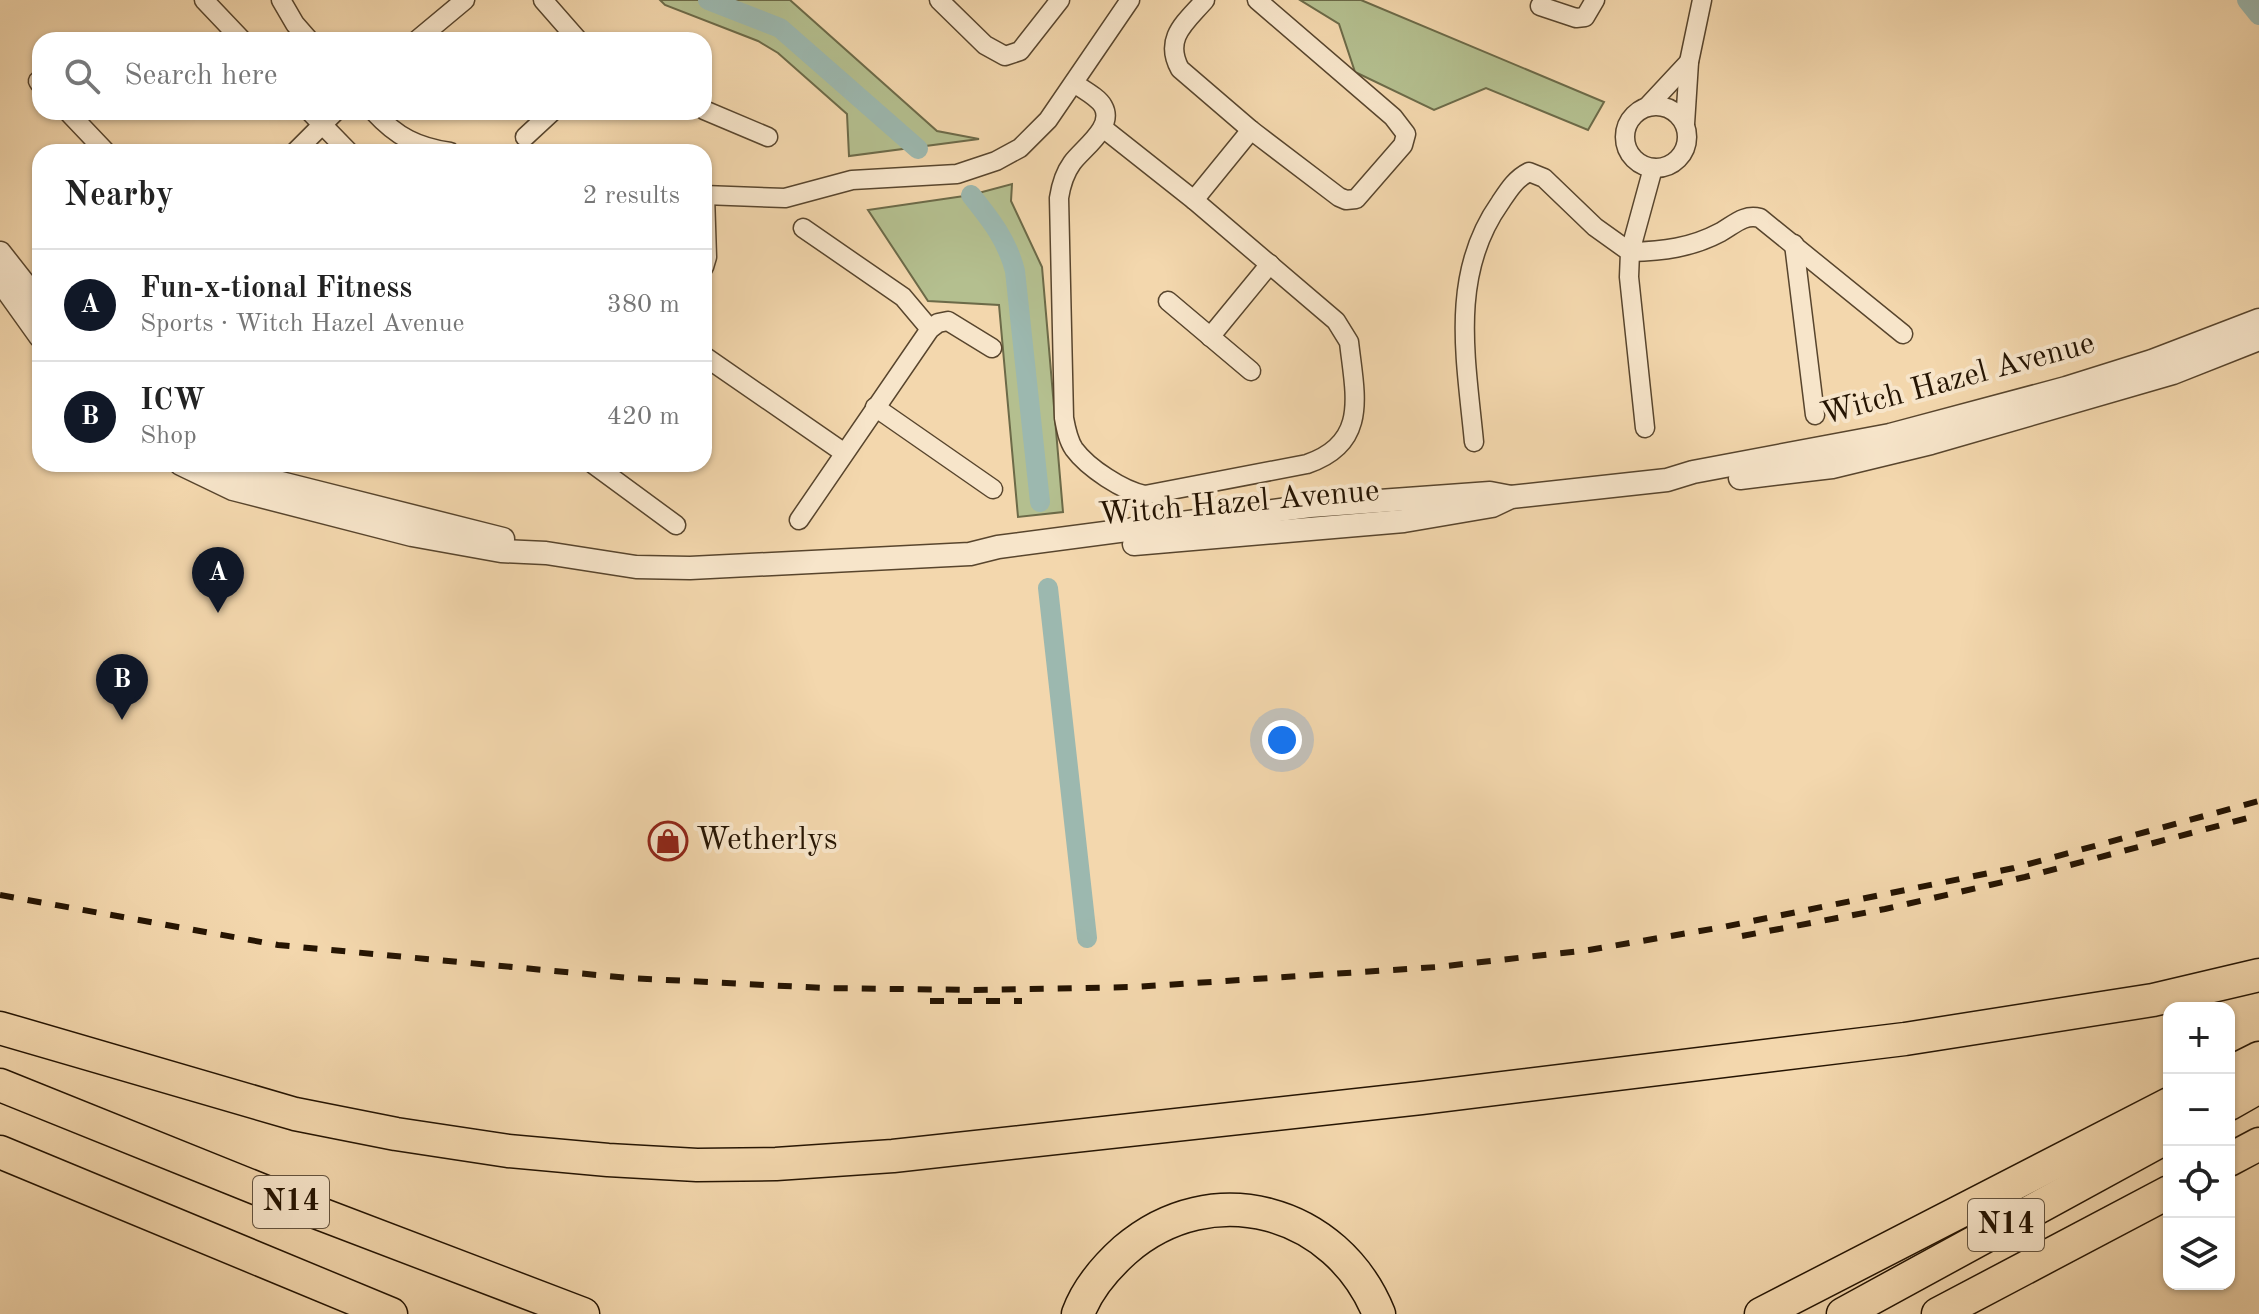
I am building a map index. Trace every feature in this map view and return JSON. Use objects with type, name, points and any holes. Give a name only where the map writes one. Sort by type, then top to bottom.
[{"type":"highway","points":[[0,1028],[295,1114],[396,1134],[508,1151],[608,1160],[697,1165],[776,1164],[893,1156],[1390,1102],[1905,1039],[2153,1000],[2259,975]]},
{"type":"highway","points":[[2235,1070],[2259,1058]]},
{"type":"highway","name":"N14","points":[[0,1085],[318,1213],[583,1314]]},
{"type":"highway","points":[[2235,1101],[2259,1087]]},
{"type":"highway","points":[[1761,1314],[2163,1107]]},
{"type":"highway","name":"N14","points":[[1843,1314],[2163,1139]]},
{"type":"highway","points":[[2235,1157],[2259,1144]]},
{"type":"highway","name":"N14","points":[[0,1152],[391,1314]]},
{"type":"highway","name":"N14","points":[[1938,1314],[2163,1195]]},
{"type":"highway","points":[[1078,1314],[1096,1281],[1112,1261],[1132,1244],[1153,1230],[1181,1219],[1229,1209],[1280,1218],[1329,1244],[1347,1259],[1363,1280],[1379,1314]]},
{"type":"street","points":[[204,0],[234,32]]},
{"type":"street","points":[[281,0],[302,32]]},
{"type":"street","points":[[427,32],[465,0]]},
{"type":"street","points":[[543,0],[571,32]]},
{"type":"street","points":[[939,0],[985,45],[997,53],[1011,56],[1032,38],[1060,0]]},
{"type":"street","points":[[712,195],[785,198],[852,180],[957,174],[1008,155],[1033,137],[1048,120],[1130,0]]},
{"type":"street","points":[[1205,0],[1175,38],[1173,57],[1180,69],[1251,130],[1346,200],[1356,199],[1406,138],[1402,128],[1257,0]]},
{"type":"street","points":[[1540,6],[1576,18],[1585,17],[1595,0]]},
{"type":"street","points":[[1689,62],[1648,106],[1631,117],[1625,140],[1630,155],[1636,161],[1659,168],[1678,159],[1684,151],[1688,137],[1685,124],[1689,62],[1702,0]]},
{"type":"street","points":[[1074,83],[1102,104],[1105,114],[1103,128],[1070,166],[1059,198],[1064,418],[1075,450],[1117,485],[1131,493],[1145,495],[1307,464],[1331,454],[1351,429],[1356,411],[1349,342],[1336,321],[1194,200],[1103,128]]},
{"type":"street","points":[[1648,106],[1663,106],[1674,111],[1685,124]]},
{"type":"street","points":[[712,113],[768,137]]},
{"type":"street","points":[[76,120],[98,144]]},
{"type":"street","points":[[301,144],[319,120]]},
{"type":"street","points":[[325,120],[343,144]]},
{"type":"street","points":[[382,120],[395,133],[416,144]]},
{"type":"street","points":[[525,137],[543,120]]},
{"type":"street","points":[[1194,200],[1251,130]]},
{"type":"street","points":[[1645,428],[1629,277],[1630,252],[1653,168]]},
{"type":"street","points":[[1474,442],[1463,334],[1468,276],[1488,220],[1513,184],[1529,172],[1536,173],[1595,227],[1630,252],[1687,247],[1719,233],[1744,217],[1753,216],[1767,222],[1903,334]]},
{"type":"street","points":[[803,228],[912,304],[930,329]]},
{"type":"street","points":[[1794,244],[1815,415]]},
{"type":"street","points":[[0,253],[32,294]]},
{"type":"street","points":[[1210,337],[1270,264]]},
{"type":"street","points":[[0,280],[32,325]]},
{"type":"street","points":[[1168,301],[1251,371]]},
{"type":"street","name":"Witch Hazel Avenue","points":[[198,472],[233,489],[412,535],[501,551],[546,553],[636,567],[690,568],[970,554],[998,547],[1349,502],[1490,493],[1511,497],[1667,480],[1693,472],[1890,435],[2030,398],[2152,361],[2259,320]]},
{"type":"street","points":[[799,520],[930,329],[948,321],[992,348]]},
{"type":"street","name":"Witch Hazel Avenue","points":[[1667,480],[1695,483],[1846,463],[1931,443],[2173,373],[2259,339]]},
{"type":"street","points":[[712,362],[843,452]]},
{"type":"street","points":[[875,407],[993,489]]},
{"type":"street","name":"Witch Hazel Avenue","points":[[244,472],[468,529],[546,553]]},
{"type":"street","points":[[604,472],[676,525]]},
{"type":"green space","points":[[660,0],[790,0],[937,131],[979,139],[849,156],[847,114],[778,53],[758,41],[665,5]]},
{"type":"green space","points":[[1300,0],[1361,0],[1604,102],[1588,130],[1486,88],[1434,110],[1355,72],[1339,24]]},
{"type":"green space","points":[[1012,184],[1011,201],[1042,267],[1063,512],[1018,517],[999,305],[928,301],[868,210],[971,195]]},
{"type":"waterway","points":[[708,0],[780,28],[918,149]]},
{"type":"waterway","points":[[2247,0],[2259,15]]},
{"type":"waterway","points":[[971,195],[1003,240],[1015,271],[1040,502]]},
{"type":"waterway","points":[[1048,588],[1087,938]]},
{"type":"railway","points":[[0,895],[278,945],[629,978],[824,988],[974,990],[1134,987],[1437,967],[1589,950],[1723,927],[2014,868],[2259,801]]},
{"type":"railway","points":[[1742,936],[1885,909],[2025,877],[2259,815]]},
{"type":"railway","points":[[930,1001],[1022,1001]]},
{"type":"place","name":"Fun-x-tional Fitness","points":[[218,613]]},
{"type":"place","name":"ICW","points":[[122,720]]},
{"type":"place","name":"Wetherlys","points":[[668,841]]}]
